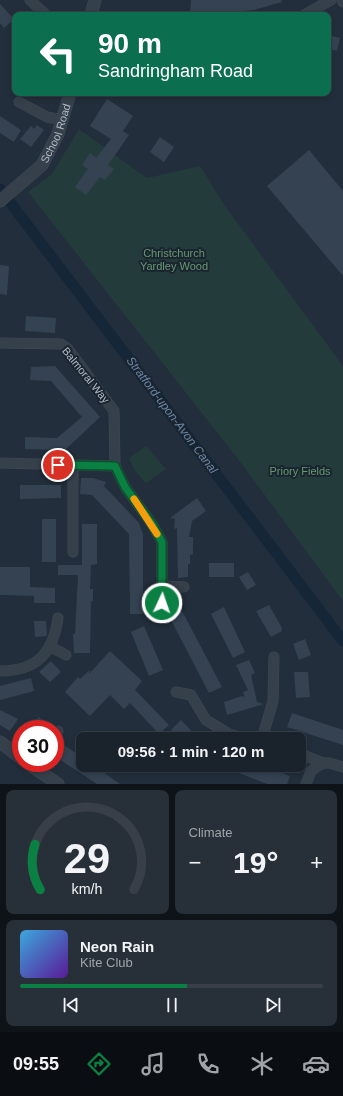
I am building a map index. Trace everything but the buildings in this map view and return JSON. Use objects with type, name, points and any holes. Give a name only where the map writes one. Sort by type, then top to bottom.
[{"type":"street","points":[[30,0],[43,12]]},
{"type":"street","points":[[93,12],[95,0]]},
{"type":"street","points":[[309,12],[331,0]]},
{"type":"street","name":"School Road","points":[[0,202],[42,165],[52,147],[69,96]]},
{"type":"street","points":[[19,102],[47,117],[62,120]]},
{"type":"street","name":"Balmoral Way","points":[[0,343],[61,344],[68,349],[114,411],[115,466]]},
{"type":"street","points":[[0,463],[115,466],[125,487],[152,524],[162,542],[162,603]]},
{"type":"street","points":[[73,465],[73,552]]},
{"type":"street","points":[[163,586],[184,587]]},
{"type":"street","points":[[0,671],[28,666],[41,659],[51,646],[56,635],[58,618]]},
{"type":"street","points":[[51,646],[66,655]]},
{"type":"street","points":[[264,732],[273,701],[274,656]]},
{"type":"street","points":[[176,692],[191,695],[206,720],[226,732]]},
{"type":"street","points":[[0,742],[12,751]]},
{"type":"street","points":[[306,756],[323,763],[343,767]]},
{"type":"street","points":[[306,784],[312,771],[323,763]]},
{"type":"street","points":[[42,772],[58,784]]},
{"type":"green space","name":"Christchurch Yardley Wood","points":[[79,129],[147,178],[200,166],[225,206],[343,366],[343,601],[238,459],[28,192],[52,174]]},
{"type":"green space","points":[[146,446],[166,469],[146,483],[135,471],[129,458]]},
{"type":"waterway","name":"Stratford-upon-Avon Canal","points":[[0,189],[343,641]]},
{"type":"slow traffic","points":[[134,499],[152,524],[157,534]]},
{"type":"route","points":[[58,465],[115,466],[125,487],[152,524],[162,542],[162,603]]},
{"type":"park label","name":"Priory Fields","points":[[300,471]]}]
